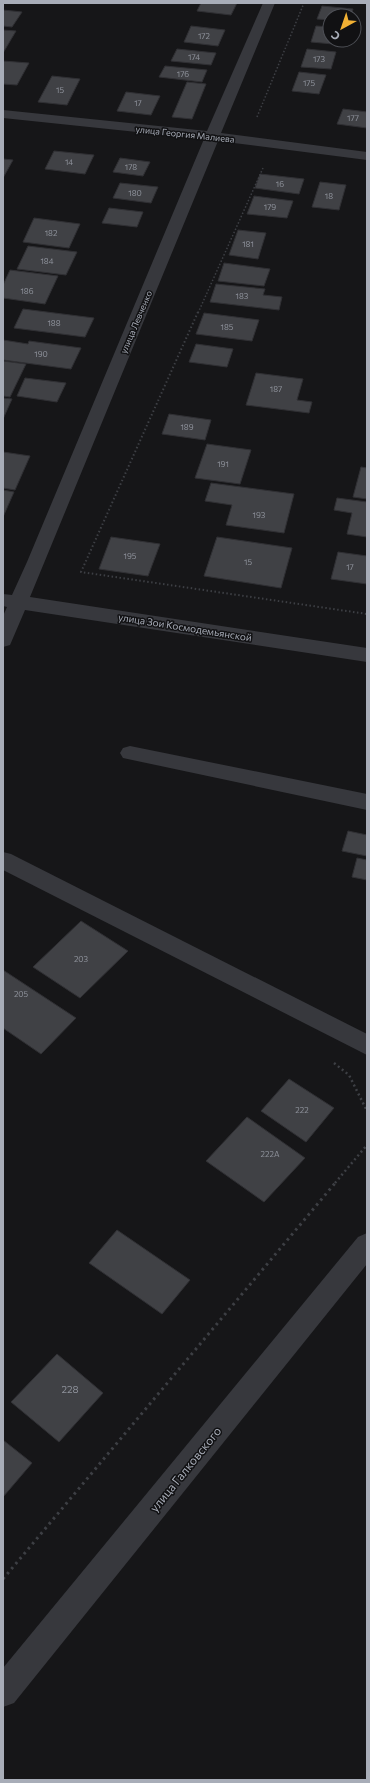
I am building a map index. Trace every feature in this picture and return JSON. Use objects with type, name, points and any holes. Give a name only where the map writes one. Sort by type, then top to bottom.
[{"type":"street","name":"улица Левченко","points":[[3,640],[10,601],[36,562],[217,124],[269,3]]},
{"type":"street","name":"улица Георгия Малиева","points":[[3,114],[213,136],[367,156]]},
{"type":"street","name":"улица Зои Космодемьянской","points":[[10,601],[367,655]]},
{"type":"street","points":[[130,753],[367,802]]},
{"type":"street","points":[[3,860],[367,1045]]},
{"type":"street","name":"улица Галковского","points":[[3,1692],[367,1245]]},
{"type":"path","points":[[256,120],[304,3]]},
{"type":"path","points":[[262,168],[81,572],[367,614]]},
{"type":"path","points":[[3,1579],[367,1145]]},
{"type":"building","points":[[201,3],[237,3],[231,15],[197,11]]},
{"type":"building","points":[[322,6],[343,8],[322,8],[322,19],[317,19]]},
{"type":"building","points":[[3,10],[22,12],[12,27],[3,26]]},
{"type":"building","points":[[191,26],[225,30],[218,46],[184,42]]},
{"type":"building","points":[[316,26],[322,26],[322,43],[311,42]]},
{"type":"building","points":[[3,30],[16,31],[3,53]]},
{"type":"building","points":[[177,49],[216,53],[211,65],[171,61]]},
{"type":"building","points":[[307,49],[336,52],[331,69],[301,67]]},
{"type":"building","points":[[3,61],[29,63],[17,85],[3,84]]},
{"type":"building","points":[[165,66],[207,70],[202,82],[159,77]]},
{"type":"building","points":[[299,72],[326,75],[319,94],[292,91]]},
{"type":"building","points":[[52,76],[80,79],[67,105],[38,102]]},
{"type":"building","points":[[187,82],[206,84],[192,119],[172,117]]},
{"type":"building","points":[[126,92],[160,96],[151,115],[117,111]]},
{"type":"building","points":[[343,109],[367,112],[367,128],[337,124]]},
{"type":"building","points":[[54,151],[94,155],[85,174],[45,169]]},
{"type":"building","points":[[120,158],[150,162],[143,176],[113,172]]},
{"type":"building","points":[[3,159],[13,160],[3,178]]},
{"type":"building","points":[[260,174],[304,179],[299,194],[255,188]]},
{"type":"building","points":[[320,182],[346,185],[339,210],[312,207]]},
{"type":"building","points":[[120,183],[158,187],[151,203],[113,198]]},
{"type":"building","points":[[254,196],[293,201],[287,218],[247,214]]},
{"type":"building","points":[[109,208],[143,212],[137,227],[102,223]]},
{"type":"building","points":[[34,218],[80,224],[69,248],[23,242]]},
{"type":"building","points":[[238,230],[266,233],[258,259],[229,255]]},
{"type":"building","points":[[28,246],[77,252],[66,275],[17,269]]},
{"type":"building","points":[[224,263],[270,269],[264,286],[218,281]]},
{"type":"building","points":[[10,270],[58,276],[45,304],[3,298],[3,285]]},
{"type":"building","points":[[216,284],[265,289],[263,295],[282,297],[279,310],[210,302]]},
{"type":"building","points":[[23,309],[94,318],[85,337],[14,328]]},
{"type":"building","points":[[204,313],[259,320],[252,341],[196,334]]},
{"type":"building","points":[[3,340],[28,344],[29,341],[81,348],[71,369],[3,360]]},
{"type":"building","points":[[196,344],[233,349],[227,367],[189,362]]},
{"type":"building","points":[[3,361],[26,364],[10,397],[3,396]]},
{"type":"building","points":[[256,373],[303,379],[297,400],[312,402],[309,413],[246,405]]},
{"type":"building","points":[[25,378],[66,383],[57,402],[17,396]]},
{"type":"building","points":[[3,398],[12,399],[3,419]]},
{"type":"building","points":[[169,414],[211,420],[205,440],[162,434]]},
{"type":"building","points":[[207,444],[251,450],[240,484],[195,478]]},
{"type":"building","points":[[3,452],[30,456],[15,490],[3,488]]},
{"type":"building","points":[[361,467],[367,468],[367,499],[353,497]]},
{"type":"building","points":[[211,483],[294,494],[284,533],[226,525],[232,505],[205,501]]},
{"type":"building","points":[[3,490],[14,492],[3,517]]},
{"type":"building","points":[[337,498],[367,502],[367,537],[347,534],[352,513],[334,510]]},
{"type":"building","points":[[111,537],[160,544],[148,576],[99,569]]},
{"type":"building","points":[[217,537],[292,548],[281,588],[204,576]]},
{"type":"building","points":[[338,552],[367,556],[367,584],[331,579]]},
{"type":"building","points":[[348,831],[367,835],[367,856],[342,851]]},
{"type":"building","points":[[357,858],[367,860],[367,880],[352,877]]},
{"type":"building","points":[[81,921],[128,951],[80,998],[33,967]]},
{"type":"building","points":[[3,970],[76,1018],[41,1054],[3,1028]]},
{"type":"building","points":[[289,1079],[334,1108],[306,1142],[261,1111]]},
{"type":"building","points":[[247,1117],[305,1158],[264,1202],[206,1161]]},
{"type":"building","points":[[117,1230],[190,1280],[162,1314],[89,1263]]},
{"type":"building","points":[[57,1354],[103,1393],[59,1442],[11,1402]]},
{"type":"building","points":[[3,1440],[32,1463],[3,1497]]}]
